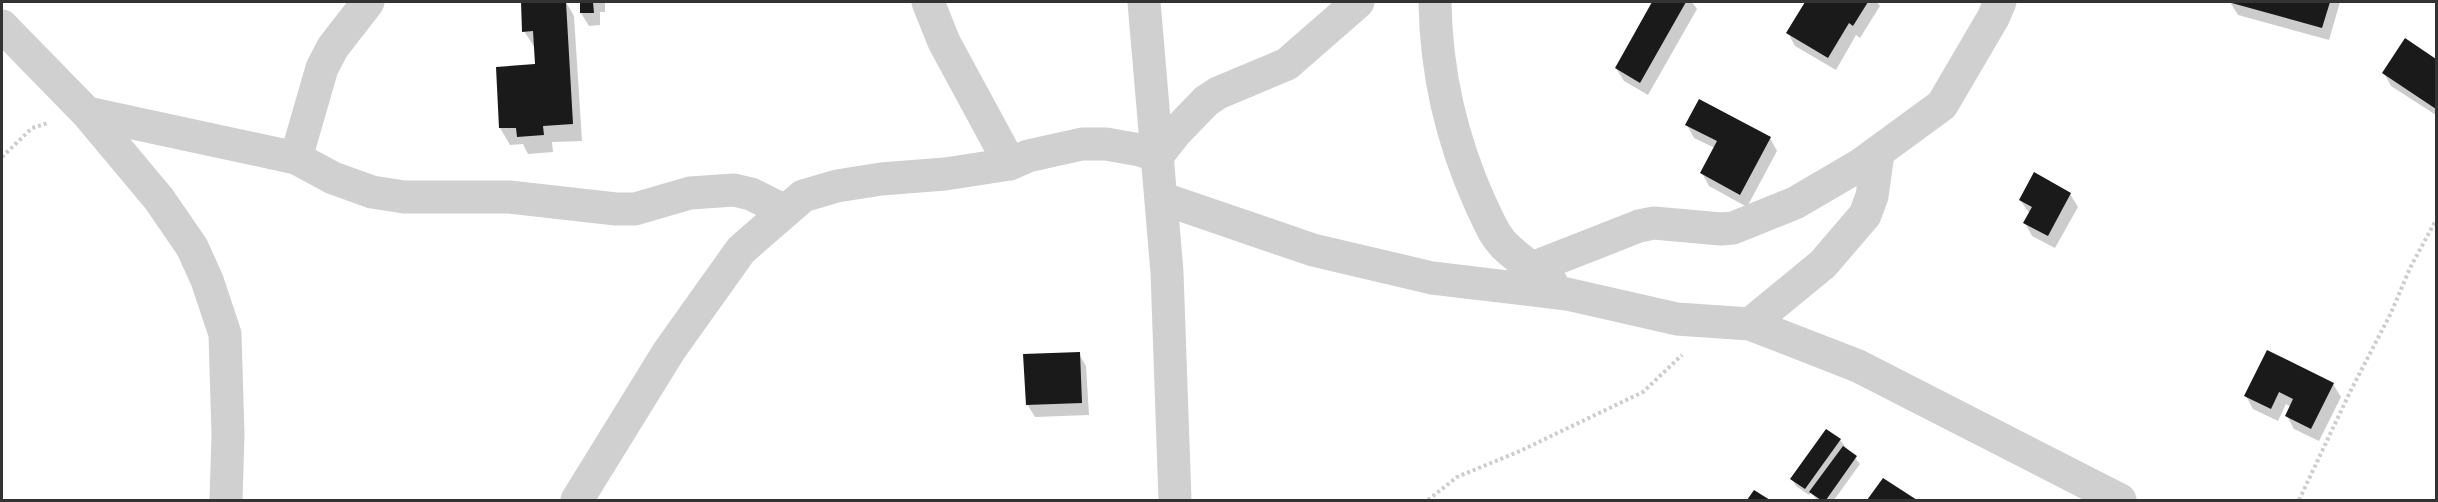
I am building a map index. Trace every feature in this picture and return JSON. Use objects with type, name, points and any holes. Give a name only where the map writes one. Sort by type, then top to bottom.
[{"type":"street","points":[[296,158],[322,68],[333,47],[368,2]]},
{"type":"street","points":[[928,2],[949,52],[1010,164]]},
{"type":"street","points":[[1144,2],[1167,272],[1175,501]]},
{"type":"street","points":[[1157,156],[1206,101],[1218,93],[1287,64],[1358,2]]},
{"type":"street","points":[[1436,2],[1436,32],[1448,118],[1469,177],[1492,228],[1503,244],[1567,294]]},
{"type":"street","points":[[1532,268],[1639,226],[1654,223],[1721,229],[1749,223],[1795,203],[1878,153],[1942,105],[2000,2]]},
{"type":"street","points":[[2,26],[87,113],[159,199],[192,247],[207,280],[225,334],[228,435],[226,501]]},
{"type":"street","points":[[87,113],[296,158],[333,178],[372,192],[404,197],[509,197],[616,209],[635,209],[690,193],[734,190],[751,194],[784,211]]},
{"type":"street","points":[[577,501],[669,351],[741,250],[803,196],[837,186],[881,179],[945,174],[1010,164],[1028,156],[1082,144],[1106,144],[1140,150],[1157,156]]},
{"type":"street","points":[[1750,324],[1823,264],[1865,215],[1872,196],[1878,153]]},
{"type":"street","points":[[1161,198],[1313,250],[1382,267],[1442,279],[1567,294],[1677,319],[1750,324],[1858,366],[2120,501]]},
{"type":"path","points":[[2,157],[32,128],[87,113]]},
{"type":"path","points":[[2300,501],[2350,392],[2391,313],[2410,268],[2436,220]]},
{"type":"path","points":[[1428,501],[1457,477],[1520,451],[1643,392],[1660,378],[1715,322]]},
{"type":"building","points":[[521,2],[566,2],[573,124],[543,126],[544,135],[517,137],[516,128],[499,128],[496,67],[535,64],[533,31],[522,32]]},
{"type":"building","points":[[580,2],[593,2],[594,13],[580,13]]},
{"type":"building","points":[[1652,2],[1686,2],[1640,83],[1615,68]]},
{"type":"building","points":[[1805,2],[1868,2],[1853,26],[1849,23],[1828,58],[1786,33]]},
{"type":"building","points":[[2228,2],[2330,2],[2322,28]]},
{"type":"building","points":[[2405,38],[2436,59],[2436,109],[2382,73]]},
{"type":"building","points":[[1699,99],[1771,137],[1740,195],[1700,173],[1717,141],[1685,125]]},
{"type":"building","points":[[2034,172],[2071,193],[2048,236],[2023,223],[2032,207],[2019,200]]},
{"type":"building","points":[[2267,350],[2334,383],[2311,429],[2285,416],[2293,399],[2279,392],[2271,409],[2244,396]]},
{"type":"building","points":[[1080,352],[1082,403],[1026,405],[1023,354]]},
{"type":"building","points":[[1826,429],[1841,439],[1805,489],[1790,479]]},
{"type":"building","points":[[1843,446],[1857,456],[1826,500],[1821,500],[1809,492]]},
{"type":"building","points":[[1883,478],[1917,500],[1867,500]]},
{"type":"building","points":[[1754,490],[1770,500],[1747,500]]}]
